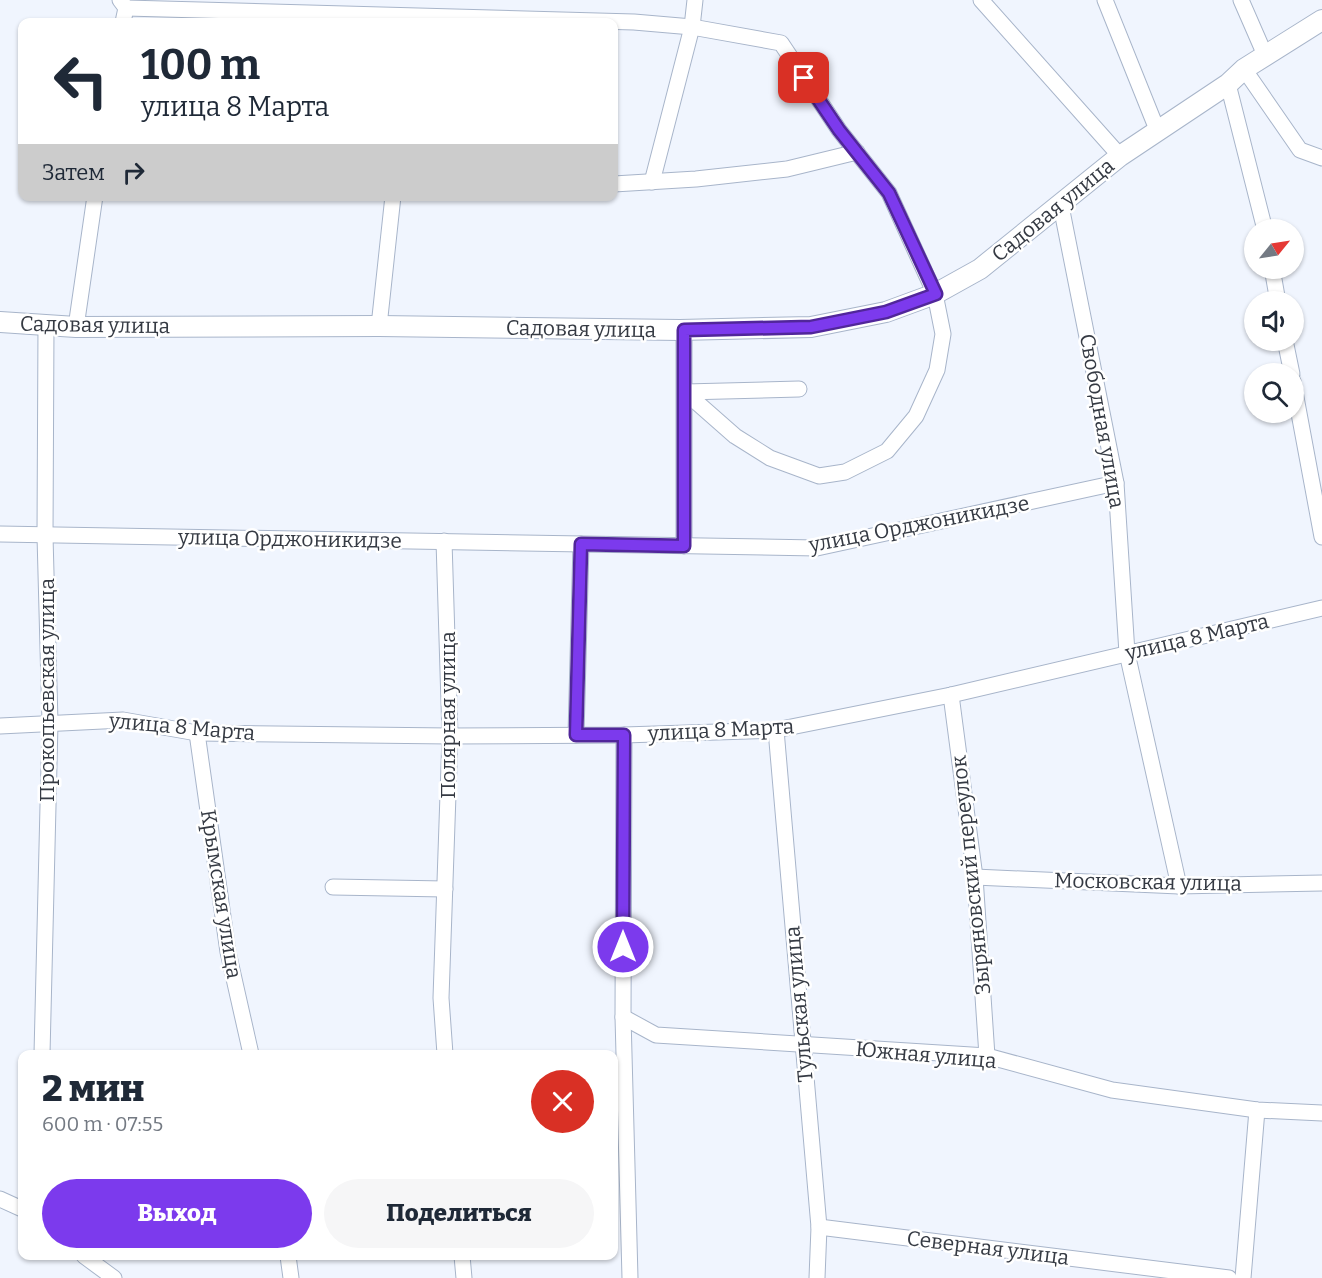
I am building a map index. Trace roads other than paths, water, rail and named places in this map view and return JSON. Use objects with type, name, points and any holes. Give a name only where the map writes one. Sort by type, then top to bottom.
[{"type":"street","points":[[652,182],[692,27],[694,0]]},
{"type":"street","points":[[981,0],[1120,156]]},
{"type":"street","points":[[1105,0],[1158,132]]},
{"type":"street","points":[[1241,0],[1265,55]]},
{"type":"street","points":[[123,10],[384,12],[507,18]]},
{"type":"street","name":"Садовая улица","points":[[0,322],[76,327],[379,326],[684,330],[811,327],[886,312],[936,294],[980,269],[1120,156],[1228,84],[1244,69],[1322,20]]},
{"type":"street","points":[[618,23],[692,27],[781,43],[857,152],[889,193],[936,294],[943,334],[939,361],[915,416],[887,451],[845,472],[819,476],[770,458],[735,436],[685,392]]},
{"type":"street","points":[[1244,69],[1300,150],[1322,158]]},
{"type":"street","points":[[1228,84],[1262,219]]},
{"type":"street","points":[[618,184],[787,169],[857,152]]},
{"type":"street","points":[[76,327],[94,201]]},
{"type":"street","points":[[379,326],[392,201]]},
{"type":"street","name":"Свободная улица","points":[[1060,206],[1116,483],[1127,653],[1179,886]]},
{"type":"street","name":"Прокопьевская улица","points":[[42,1050],[50,723],[45,536],[46,325]]},
{"type":"street","points":[[684,330],[684,546]]},
{"type":"street","points":[[685,392],[799,389]]},
{"type":"street","points":[[1301,423],[1322,537]]},
{"type":"street","name":"улица Орджоникидзе","points":[[0,534],[817,548],[1116,483]]},
{"type":"street","name":"Полярная улица","points":[[444,541],[450,736],[441,998],[445,1050]]},
{"type":"street","points":[[576,735],[581,544]]},
{"type":"street","name":"улица 8 Марта","points":[[0,726],[123,720],[197,733],[450,736],[624,735],[776,730],[951,695],[1322,608]]},
{"type":"street","name":"Зыряновский переулок","points":[[951,695],[975,877],[987,1056]]},
{"type":"street","name":"Тульская улица","points":[[776,730],[819,1227],[818,1278]]},
{"type":"street","name":"Крымская улица","points":[[197,733],[228,952],[250,1050]]},
{"type":"street","points":[[624,735],[623,1017],[620,1098],[630,1278]]},
{"type":"street","name":"Московская улица","points":[[975,877],[1179,886],[1322,883]]},
{"type":"street","points":[[333,887],[445,889]]},
{"type":"street","name":"Южная улица","points":[[623,1017],[656,1035],[987,1056],[1112,1090],[1257,1110],[1322,1113]]},
{"type":"street","points":[[1243,1278],[1257,1110]]},
{"type":"street","points":[[0,1199],[18,1206]]},
{"type":"street","name":"Северная улица","points":[[819,1227],[1229,1278]]},
{"type":"street","points":[[89,1260],[114,1278]]},
{"type":"street","points":[[289,1260],[291,1278]]},
{"type":"street","points":[[462,1260],[464,1278]]}]
